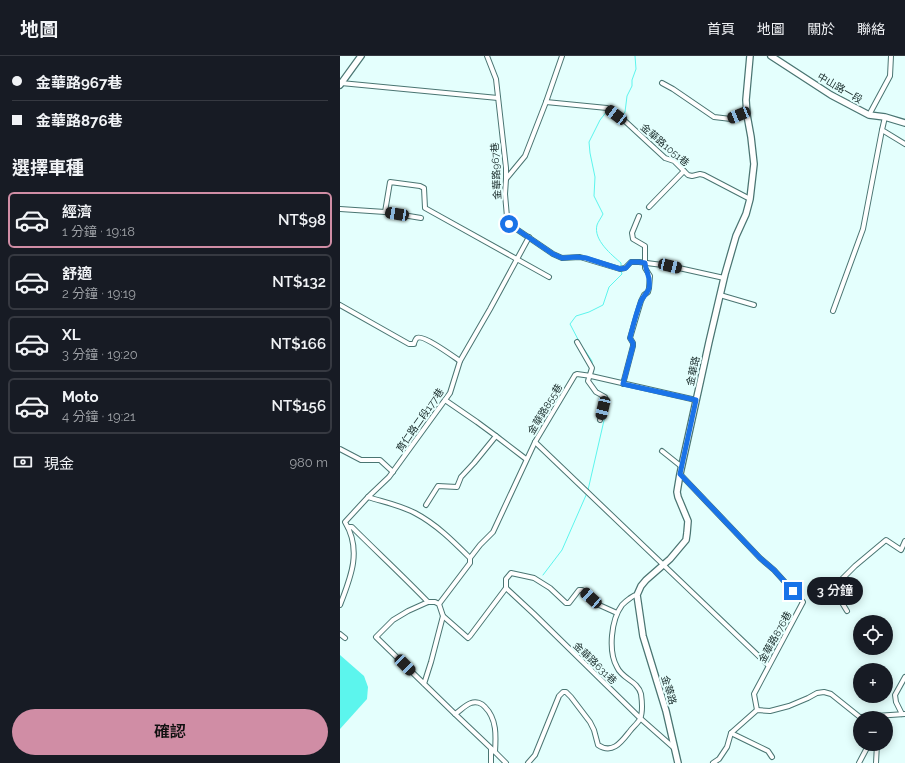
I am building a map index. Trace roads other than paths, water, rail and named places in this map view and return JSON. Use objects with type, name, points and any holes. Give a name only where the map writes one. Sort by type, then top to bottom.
[{"type":"street","points":[[360,56],[341,84],[498,98]]},
{"type":"street","name":"金華路967巷","points":[[487,56],[496,79],[506,179],[505,194],[509,224],[553,254],[562,258],[586,258],[620,269],[626,268],[631,262],[639,262],[670,266],[724,278]]},
{"type":"street","points":[[506,179],[525,156],[562,56]]},
{"type":"street","name":"金華路","points":[[678,763],[666,711],[643,636],[637,595],[641,586],[646,580],[678,551],[686,540],[688,533],[688,520],[677,492],[680,474],[724,278],[736,236],[746,214],[750,199],[754,164],[746,100],[750,56]]},
{"type":"street","name":"中山路一段","points":[[771,56],[831,96],[868,114],[886,117],[905,123]]},
{"type":"street","points":[[868,114],[890,76],[891,56]]},
{"type":"street","points":[[662,83],[714,117],[731,119],[739,115],[747,115]]},
{"type":"street","name":"金華路1051巷","points":[[546,102],[606,108],[626,122],[665,158],[674,161],[688,175],[704,175],[750,199]]},
{"type":"street","points":[[833,311],[863,229],[882,130],[886,117]]},
{"type":"street","points":[[882,130],[905,144]]},
{"type":"street","points":[[649,207],[684,171]]},
{"type":"street","points":[[385,212],[390,182],[420,186],[424,188],[425,208],[549,277]]},
{"type":"street","points":[[340,209],[385,212],[421,218]]},
{"type":"street","points":[[623,384],[633,346],[630,338],[641,300],[644,294],[648,292],[649,288],[650,276],[645,268],[645,246],[633,239],[632,233],[639,216]]},
{"type":"street","name":"育仁路二段177巷","points":[[346,522],[393,472],[450,393],[460,361],[529,237]]},
{"type":"street","points":[[720,295],[754,305]]},
{"type":"street","points":[[340,305],[409,344],[414,344],[416,338],[418,337],[422,338],[438,346],[460,361]]},
{"type":"street","points":[[577,342],[592,368],[591,376],[588,381],[596,392],[605,397],[600,420]]},
{"type":"street","name":"金華路855巷","points":[[439,604],[470,563],[470,558],[480,545],[494,532],[526,459],[575,375],[591,376],[696,400]]},
{"type":"street","points":[[444,400],[477,422],[526,459]]},
{"type":"street","points":[[426,505],[438,486],[457,487],[461,477],[474,464],[496,436]]},
{"type":"street","points":[[535,442],[768,666]]},
{"type":"street","points":[[340,449],[361,460],[380,460],[393,472]]},
{"type":"street","points":[[662,451],[682,467]]},
{"type":"street","name":"金華路876巷","points":[[680,474],[760,558],[774,570],[803,602],[754,694],[757,710]]},
{"type":"street","points":[[368,497],[415,513],[444,533],[470,558]]},
{"type":"street","points":[[340,605],[352,570],[354,556],[354,545],[348,526],[346,522],[341,519]]},
{"type":"street","points":[[348,526],[352,527],[428,602]]},
{"type":"street","points":[[847,610],[833,588],[855,566],[886,540],[901,550],[905,541]]},
{"type":"street","points":[[506,763],[376,637],[393,620],[408,611],[428,602],[435,602],[439,604],[443,616],[468,638],[506,588],[506,579],[511,573],[534,578],[550,588],[566,603],[569,603],[572,600],[579,590],[582,590],[597,604],[617,613]]},
{"type":"street","name":"金華路631巷","points":[[506,588],[640,718],[674,748]]},
{"type":"street","points":[[340,591],[344,595]]},
{"type":"street","points":[[528,763],[535,755],[559,696],[563,692],[566,692],[571,697],[590,722],[600,746],[608,748],[617,746],[640,718],[642,706],[638,687],[617,669],[612,654],[612,634],[617,613],[622,604],[633,595],[637,595]]},
{"type":"street","points":[[424,684],[443,616]]},
{"type":"street","points":[[340,634],[345,638]]},
{"type":"street","points":[[893,715],[904,714],[896,702],[896,694],[905,677]]},
{"type":"street","points":[[713,763],[719,758],[727,747],[732,733],[757,710],[770,711],[789,706],[817,693],[824,692],[831,694],[853,712]]},
{"type":"street","points":[[455,714],[472,703],[478,702],[482,703],[489,711],[494,722],[496,736],[491,763]]},
{"type":"street","points":[[732,733],[768,751],[772,756]]},
{"type":"street","points":[[859,763],[865,751]]},
{"type":"street","points":[[876,763],[877,751]]},
{"type":"water","points":[[340,655],[364,676],[368,687],[367,699],[340,729]]},
{"type":"waterway","points":[[621,117],[625,112],[627,96],[632,86],[632,80],[636,69],[635,56]]},
{"type":"waterway","points":[[619,119],[612,116],[607,111],[600,120],[589,142],[595,177],[594,196],[603,214],[597,225],[598,236],[604,247],[621,263],[621,268]]},
{"type":"waterway","points":[[582,347],[570,324],[576,316],[589,312],[603,305],[609,287],[622,274],[621,271]]},
{"type":"waterway","points":[[584,349],[592,361],[592,366]]},
{"type":"waterway","points":[[596,388],[601,393]]},
{"type":"waterway","points":[[588,490],[608,403],[606,400]]},
{"type":"waterway","points":[[543,575],[562,550],[587,493]]}]
